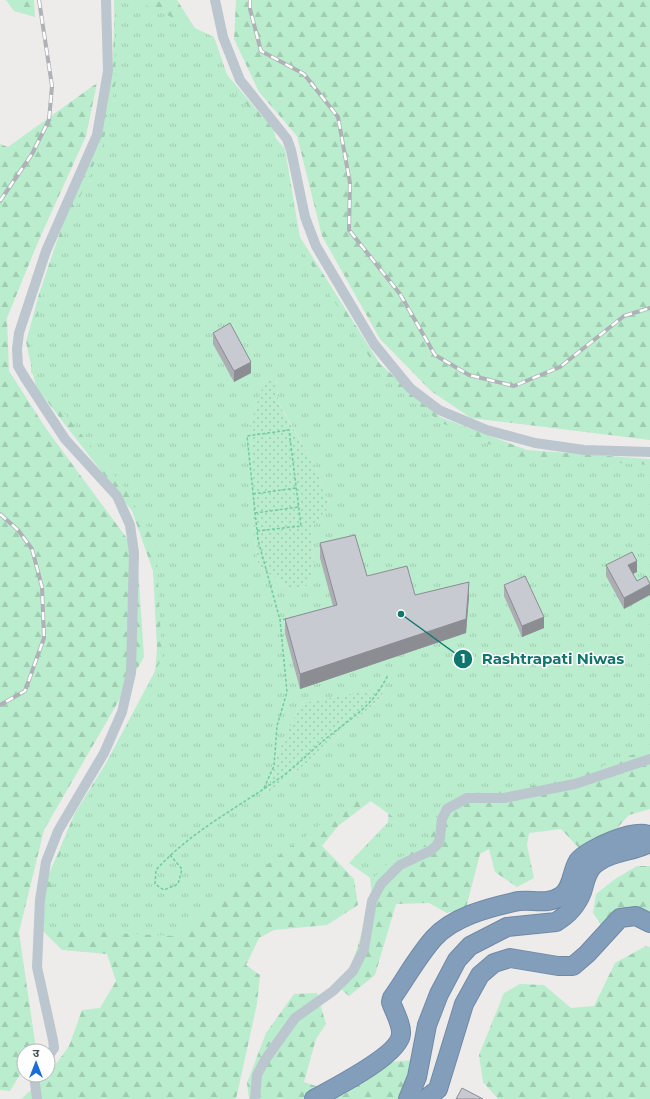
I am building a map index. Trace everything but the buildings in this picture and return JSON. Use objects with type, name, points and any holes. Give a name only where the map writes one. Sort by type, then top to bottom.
[{"type":"highway","points":[[314,1099],[381,1060],[400,1039],[401,1031],[391,1002],[392,998],[427,947],[441,932],[453,923],[516,901],[549,901],[561,896],[568,888],[576,866],[583,855],[620,838],[641,834],[650,836]]},
{"type":"highway","points":[[408,1099],[416,1077],[427,1025],[439,994],[457,960],[470,946],[507,927],[556,922],[562,918],[578,900],[588,872],[594,865],[602,859],[645,845],[650,840]]},
{"type":"highway","points":[[426,1099],[438,1089],[464,1004],[480,975],[494,963],[510,958],[558,966],[573,966],[587,954],[620,918],[636,916],[650,922]]},
{"type":"street","points":[[54,1043],[37,967],[40,907],[46,862],[58,831],[104,753],[122,712],[131,673],[134,553],[130,525],[117,496],[65,439],[24,378],[18,366],[17,349],[19,333],[46,251],[97,135],[108,71],[106,0]]},
{"type":"street","points":[[215,0],[223,38],[240,80],[287,139],[291,150],[305,217],[316,246],[374,344],[410,388],[439,410],[487,430],[535,443],[584,450],[650,452]]},
{"type":"street","points":[[255,1099],[257,1076],[265,1060],[295,1018],[333,991],[353,971],[364,949],[372,901],[381,884],[400,865],[430,851],[437,845],[440,838],[442,819],[447,809],[467,798],[504,798],[575,784],[650,759]]},
{"type":"street","points":[[35,1083],[37,1099]]},
{"type":"path","points":[[257,531],[301,526],[289,430],[247,436],[257,531],[280,620],[287,692],[277,726],[274,766],[264,788]]},
{"type":"path","points":[[253,494],[296,488]]},
{"type":"path","points":[[255,513],[298,507]]},
{"type":"path","points":[[280,620],[291,618]]},
{"type":"path","points":[[170,855],[176,860],[182,869],[178,884],[164,890],[156,884],[156,870],[170,855],[219,817],[285,774],[333,733],[359,714],[379,693],[388,675]]},
{"type":"green space","points":[[6,0],[34,0],[35,17],[14,11]]},
{"type":"green space","points":[[114,0],[135,0],[214,37],[231,86],[285,149],[302,250],[382,377],[442,423],[516,456],[650,465],[650,748],[573,777],[516,789],[463,794],[437,814],[424,846],[390,862],[372,879],[349,863],[393,817],[361,794],[173,936],[40,929],[64,842],[162,658],[156,542],[124,487],[31,372],[32,335],[54,258],[103,143],[116,81]],"holes":[[[276,378],[279,403],[316,468],[330,506],[311,528],[314,562],[308,586],[291,590],[258,566],[252,514],[252,448],[250,425],[264,382]],[[384,688],[382,697],[300,769],[267,793],[276,757],[301,703]]]},
{"type":"green space","points":[[115,0],[177,0],[217,63],[274,130],[293,226],[380,364],[440,417],[527,450],[650,459],[650,565],[337,486],[278,367],[239,333],[199,865],[650,643],[650,809],[629,815],[599,848],[580,849],[561,829],[529,833],[527,845],[534,878],[517,887],[495,872],[489,849],[480,854],[466,908],[447,913],[429,903],[396,904],[375,975],[349,996],[342,990],[357,949],[372,896],[368,857],[387,838],[389,805],[380,794],[338,826],[322,846],[354,879],[358,905],[327,925],[274,930],[259,938],[246,965],[260,975],[257,1004],[236,1099],[21,1099],[39,1083],[56,1083],[56,1064],[69,1046],[82,1010],[100,1008],[116,981],[107,954],[62,950],[43,931],[46,881],[75,813],[154,686],[157,648],[153,571],[132,511],[36,387],[26,342],[39,294],[112,79]]},
{"type":"green space","points":[[236,0],[650,0],[650,440],[471,418],[431,391],[380,339],[322,236],[297,136],[259,92],[234,39]]},
{"type":"green space","points":[[97,83],[86,136],[38,242],[7,318],[9,371],[47,430],[137,552],[144,657],[44,830],[19,932],[35,1043],[16,1043],[16,1081],[10,1091],[0,1090],[0,144],[8,147]]},
{"type":"green space","points":[[276,378],[279,404],[316,468],[330,506],[311,528],[314,562],[308,586],[291,590],[258,566],[252,514],[250,425],[264,381]]},
{"type":"green space","points":[[384,687],[382,697],[300,769],[267,794],[276,757],[301,703]]},
{"type":"green space","points":[[637,866],[650,866],[650,911],[629,906],[602,926],[593,913],[596,894],[615,879]]},
{"type":"green space","points":[[646,946],[650,947],[650,1099],[498,1099],[483,1082],[479,1055],[504,993],[520,984],[544,985],[571,1008],[594,1006],[615,963]]},
{"type":"green space","points":[[317,993],[326,1024],[316,1039],[304,1082],[343,1095],[389,1062],[414,1060],[424,1073],[397,1099],[249,1099],[247,1083],[266,1033],[294,994]]},
{"type":"railway","points":[[0,201],[32,154],[49,120],[52,86],[39,0]]},
{"type":"railway","points":[[250,0],[250,9],[261,51],[304,74],[338,117],[350,183],[349,230],[400,294],[435,355],[469,375],[514,386],[560,367],[624,316],[650,308]]},
{"type":"railway","points":[[0,514],[18,530],[32,549],[42,587],[44,638],[25,691],[0,705]]},
{"type":"place","name":"Rashtrapati Niwas","points":[[401,614]]}]
